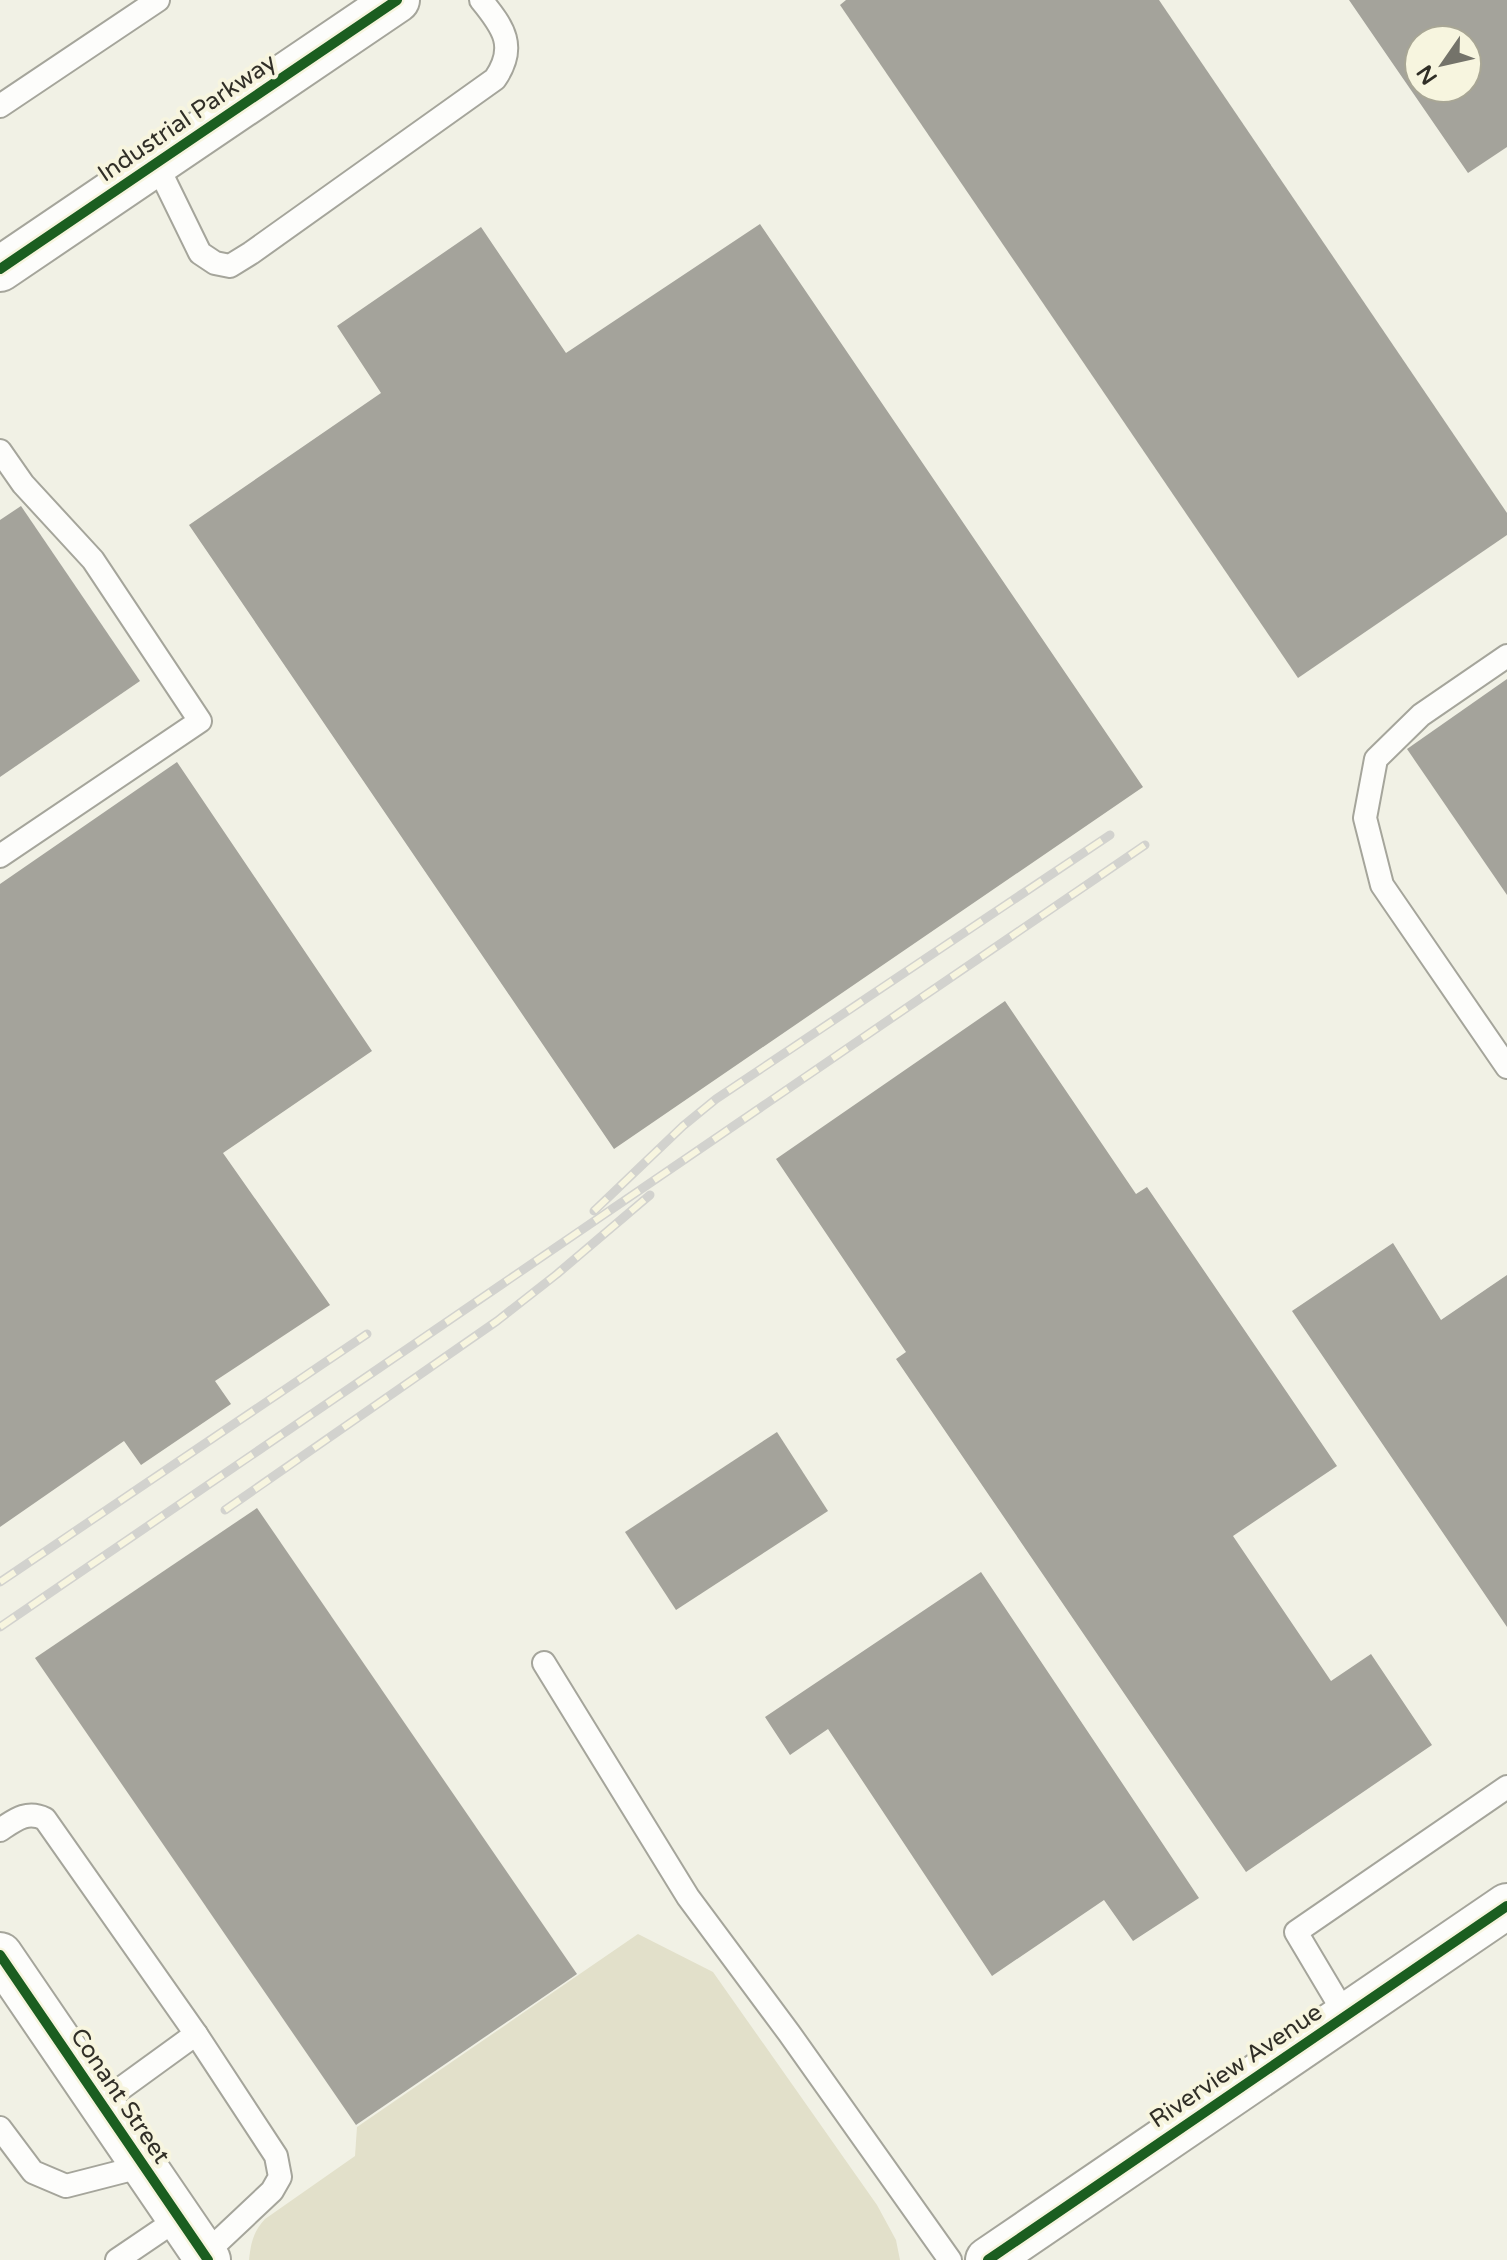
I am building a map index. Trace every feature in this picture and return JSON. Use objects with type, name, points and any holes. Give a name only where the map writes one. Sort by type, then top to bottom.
[{"type":"street","name":"Industrial Parkway","points":[[0,269],[397,0]]},
{"type":"street","name":"Riverview Avenue","points":[[988,2260],[1507,1906]]},
{"type":"street","name":"Conant Street","points":[[0,1955],[206,2258]]},
{"type":"lane","points":[[0,106],[158,0]]},
{"type":"lane","points":[[156,163],[200,253],[215,263],[230,266],[495,79],[504,66],[508,47],[498,21],[481,0]]},
{"type":"lane","points":[[0,451],[23,484],[93,560],[200,721],[0,856]]},
{"type":"lane","points":[[1507,656],[1421,715],[1376,759],[1365,818],[1382,885],[1507,1067]]},
{"type":"lane","points":[[544,1663],[688,1897],[950,2260]]},
{"type":"lane","points":[[1346,2016],[1296,1932],[1507,1787]]},
{"type":"lane","points":[[0,1830],[28,1814],[45,1819],[196,2034],[276,2156],[279,2180],[272,2191],[206,2258]]},
{"type":"lane","points":[[101,2103],[196,2034]]},
{"type":"lane","points":[[0,2128],[33,2172],[66,2186],[144,2166]]},
{"type":"lane","points":[[117,2260],[179,2218]]},
{"type":"shaded area","points":[[638,1934],[713,1972],[877,2205],[896,2240],[900,2260],[249,2260],[253,2238],[265,2219],[355,2156],[357,2127]]},
{"type":"building","points":[[846,0],[1159,0],[1507,513],[1507,535],[1298,678],[840,5]]},
{"type":"building","points":[[1349,0],[1507,0],[1507,147],[1468,173],[1421,104],[1483,104],[1483,24],[1403,24],[1403,79]]},
{"type":"building","points":[[760,224],[1143,787],[614,1149],[189,525],[381,393],[337,326],[481,227],[566,353]]},
{"type":"building","points":[[21,506],[140,681],[0,777],[0,520]]},
{"type":"building","points":[[1507,679],[1507,895],[1407,749]]},
{"type":"building","points":[[177,762],[372,1051],[223,1153],[330,1305],[215,1381],[231,1404],[141,1465],[124,1441],[0,1527],[0,884]]},
{"type":"building","points":[[1005,1001],[1136,1194],[1147,1187],[1337,1466],[1233,1536],[1331,1681],[1371,1654],[1432,1745],[1246,1872],[896,1359],[906,1352],[776,1159]]},
{"type":"building","points":[[1393,1243],[1441,1320],[1507,1275],[1507,1627],[1292,1311]]},
{"type":"building","points":[[777,1432],[828,1511],[676,1610],[625,1532]]},
{"type":"building","points":[[257,1508],[577,1974],[356,2125],[35,1658]]},
{"type":"building","points":[[981,1572],[1199,1898],[1133,1941],[1104,1900],[992,1976],[828,1729],[790,1755],[765,1717]]},
{"type":"railway","points":[[594,1211],[683,1126],[716,1099],[1110,835]]},
{"type":"railway","points":[[0,1627],[1145,845]]},
{"type":"railway","points":[[225,1510],[497,1321],[650,1195]]},
{"type":"railway","points":[[0,1582],[367,1334]]},
{"type":"cycle path","points":[[0,269],[397,0]]},
{"type":"cycle path","points":[[988,2260],[1507,1906]]},
{"type":"cycle path","points":[[0,1955],[208,2260]]}]
